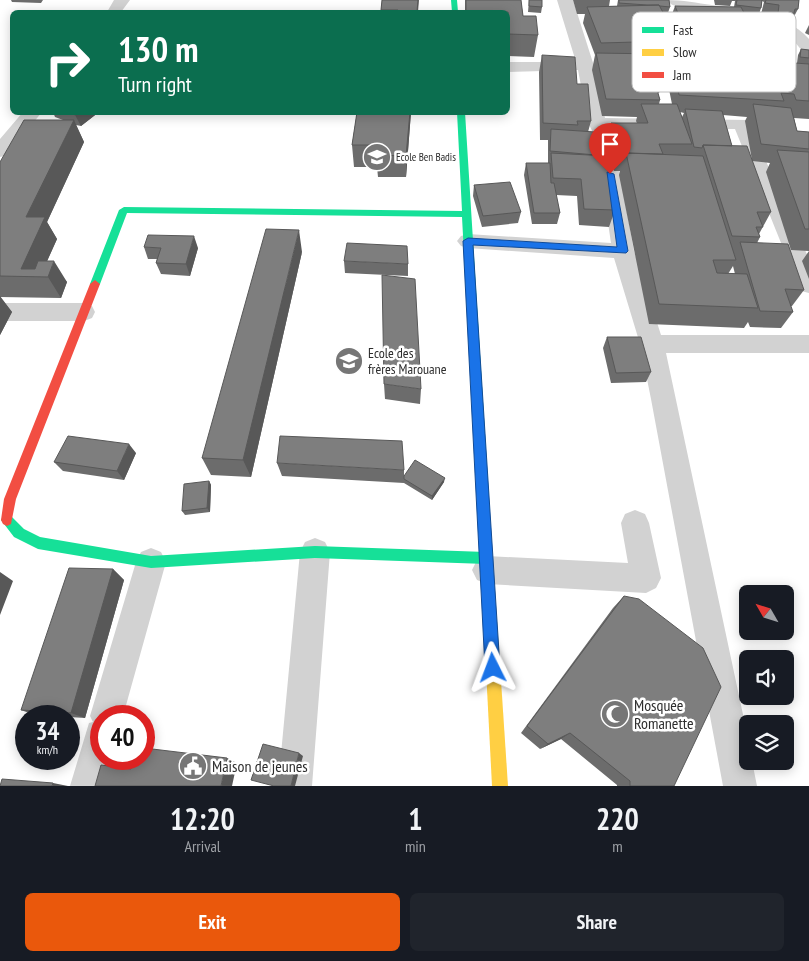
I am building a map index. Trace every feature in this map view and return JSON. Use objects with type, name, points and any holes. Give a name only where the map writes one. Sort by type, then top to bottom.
[{"type":"street","points":[[565,0],[602,67],[597,123],[604,136],[623,251],[652,344],[740,786]]},
{"type":"street","points":[[674,0],[729,12]]},
{"type":"street","points":[[796,34],[809,49]]},
{"type":"street","points":[[510,67],[632,68]]},
{"type":"street","points":[[0,151],[30,115]]},
{"type":"street","points":[[461,115],[500,786]]},
{"type":"street","points":[[597,123],[742,124],[809,285]]},
{"type":"street","points":[[467,214],[124,210],[10,499],[6,519],[19,533],[38,543],[151,562],[315,552],[487,564],[646,578],[635,523]]},
{"type":"street","points":[[468,241],[623,251]]},
{"type":"street","points":[[0,312],[84,312]]},
{"type":"street","points":[[652,344],[809,344]]},
{"type":"street","points":[[295,786],[315,552]]},
{"type":"street","points":[[110,705],[151,562]]},
{"type":"street","points":[[87,786],[91,770]]},
{"type":"building","points":[[382,0],[418,0],[417,10],[381,10]]},
{"type":"building","points":[[466,0],[521,0],[523,16],[536,16],[538,35],[510,34],[510,10],[466,10]]},
{"type":"building","points":[[529,0],[542,0],[542,7],[529,6]]},
{"type":"building","points":[[619,0],[669,0],[670,7],[619,3]]},
{"type":"building","points":[[737,0],[762,0],[761,8],[736,5]]},
{"type":"building","points":[[766,0],[799,0],[798,9],[795,9],[794,12],[778,12],[779,5],[765,3]]},
{"type":"building","points":[[659,5],[663,12],[632,12],[632,42],[601,43],[587,7]]},
{"type":"building","points":[[675,6],[741,7],[744,12],[677,12]]},
{"type":"building","points":[[801,49],[809,50],[809,58],[800,57]]},
{"type":"building","points":[[596,53],[632,54],[632,92],[658,92],[660,100],[606,99]]},
{"type":"building","points":[[542,55],[575,57],[577,84],[588,84],[591,121],[577,121],[578,125],[543,123]]},
{"type":"building","points":[[796,63],[809,64],[809,101],[796,100],[794,94],[781,93],[784,101],[679,95],[678,92],[796,92]]},
{"type":"building","points":[[641,104],[677,104],[692,144],[659,144],[663,154],[619,154],[611,123],[648,123]]},
{"type":"building","points":[[753,104],[791,108],[797,131],[809,132],[809,149],[761,144]]},
{"type":"building","points":[[685,109],[722,111],[732,146],[703,145],[702,148],[694,147]]},
{"type":"building","points":[[357,115],[410,115],[406,156],[377,155],[378,145],[352,145]]},
{"type":"building","points":[[24,120],[74,120],[26,217],[45,217],[21,269],[35,269],[38,261],[54,261],[48,277],[0,276],[0,162]]},
{"type":"building","points":[[551,129],[595,132],[596,155],[550,151]]},
{"type":"building","points":[[703,145],[747,146],[771,212],[757,212],[763,227],[756,227],[760,237],[732,236]]},
{"type":"building","points":[[777,150],[809,152],[809,229],[805,229]]},
{"type":"building","points":[[551,153],[608,156],[615,210],[584,209],[581,179],[553,178]]},
{"type":"building","points":[[626,153],[703,156],[736,260],[713,260],[717,273],[747,274],[758,308],[659,304]]},
{"type":"building","points":[[526,163],[550,163],[551,183],[554,183],[560,213],[534,213]]},
{"type":"building","points":[[510,182],[521,212],[483,216],[474,185]]},
{"type":"building","points":[[266,229],[299,230],[243,460],[202,458]]},
{"type":"building","points":[[148,235],[194,236],[186,264],[156,263],[161,248],[144,247]]},
{"type":"building","points":[[740,242],[788,244],[804,290],[785,289],[793,312],[760,311]]},
{"type":"building","points":[[347,243],[407,246],[408,264],[344,261]]},
{"type":"building","points":[[382,275],[415,279],[421,389],[384,384]]},
{"type":"building","points":[[607,337],[641,337],[651,372],[616,373]]},
{"type":"building","points":[[68,436],[129,444],[117,471],[54,462]]},
{"type":"building","points":[[280,436],[402,441],[404,470],[277,463]]},
{"type":"building","points":[[415,460],[445,478],[432,496],[404,479],[404,476]]},
{"type":"building","points":[[209,481],[207,508],[182,511],[184,484]]},
{"type":"building","points":[[69,568],[113,569],[73,705],[23,705]]},
{"type":"building","name":"Mosquée Romanette","points":[[624,596],[639,599],[703,648],[721,687],[674,786],[630,786],[630,781],[570,733],[548,744],[527,726]]},
{"type":"building","points":[[263,744],[299,753],[291,786],[274,786],[251,780]]},
{"type":"building","name":"Maison de jeunes","points":[[155,749],[227,758],[221,786],[95,786],[100,770],[155,770]]},
{"type":"building","points":[[2,779],[53,783],[52,786],[0,786]]},
{"type":"traffic: fast","points":[[454,0],[455,10]]},
{"type":"traffic: fast","points":[[461,115],[484,514]]},
{"type":"traffic: fast","points":[[95,284],[124,210],[467,214]]},
{"type":"traffic: fast","points":[[7,520],[19,533],[38,543],[151,562],[315,552],[486,558]]},
{"type":"traffic: slow","points":[[484,514],[500,786]]},
{"type":"traffic: jam","points":[[7,520],[10,499],[95,284]]},
{"type":"place","name":"Ecole Ben Badis","points":[[377,157]]},
{"type":"place","name":"Ecole des frères Marouane","points":[[349,361]]},
{"type":"place","name":"Mosquée Romanette","points":[[615,714]]},
{"type":"place","name":"Maison de jeunes","points":[[193,766]]},
{"type":"route","points":[[493,668],[468,241],[623,251],[610,174]]}]
